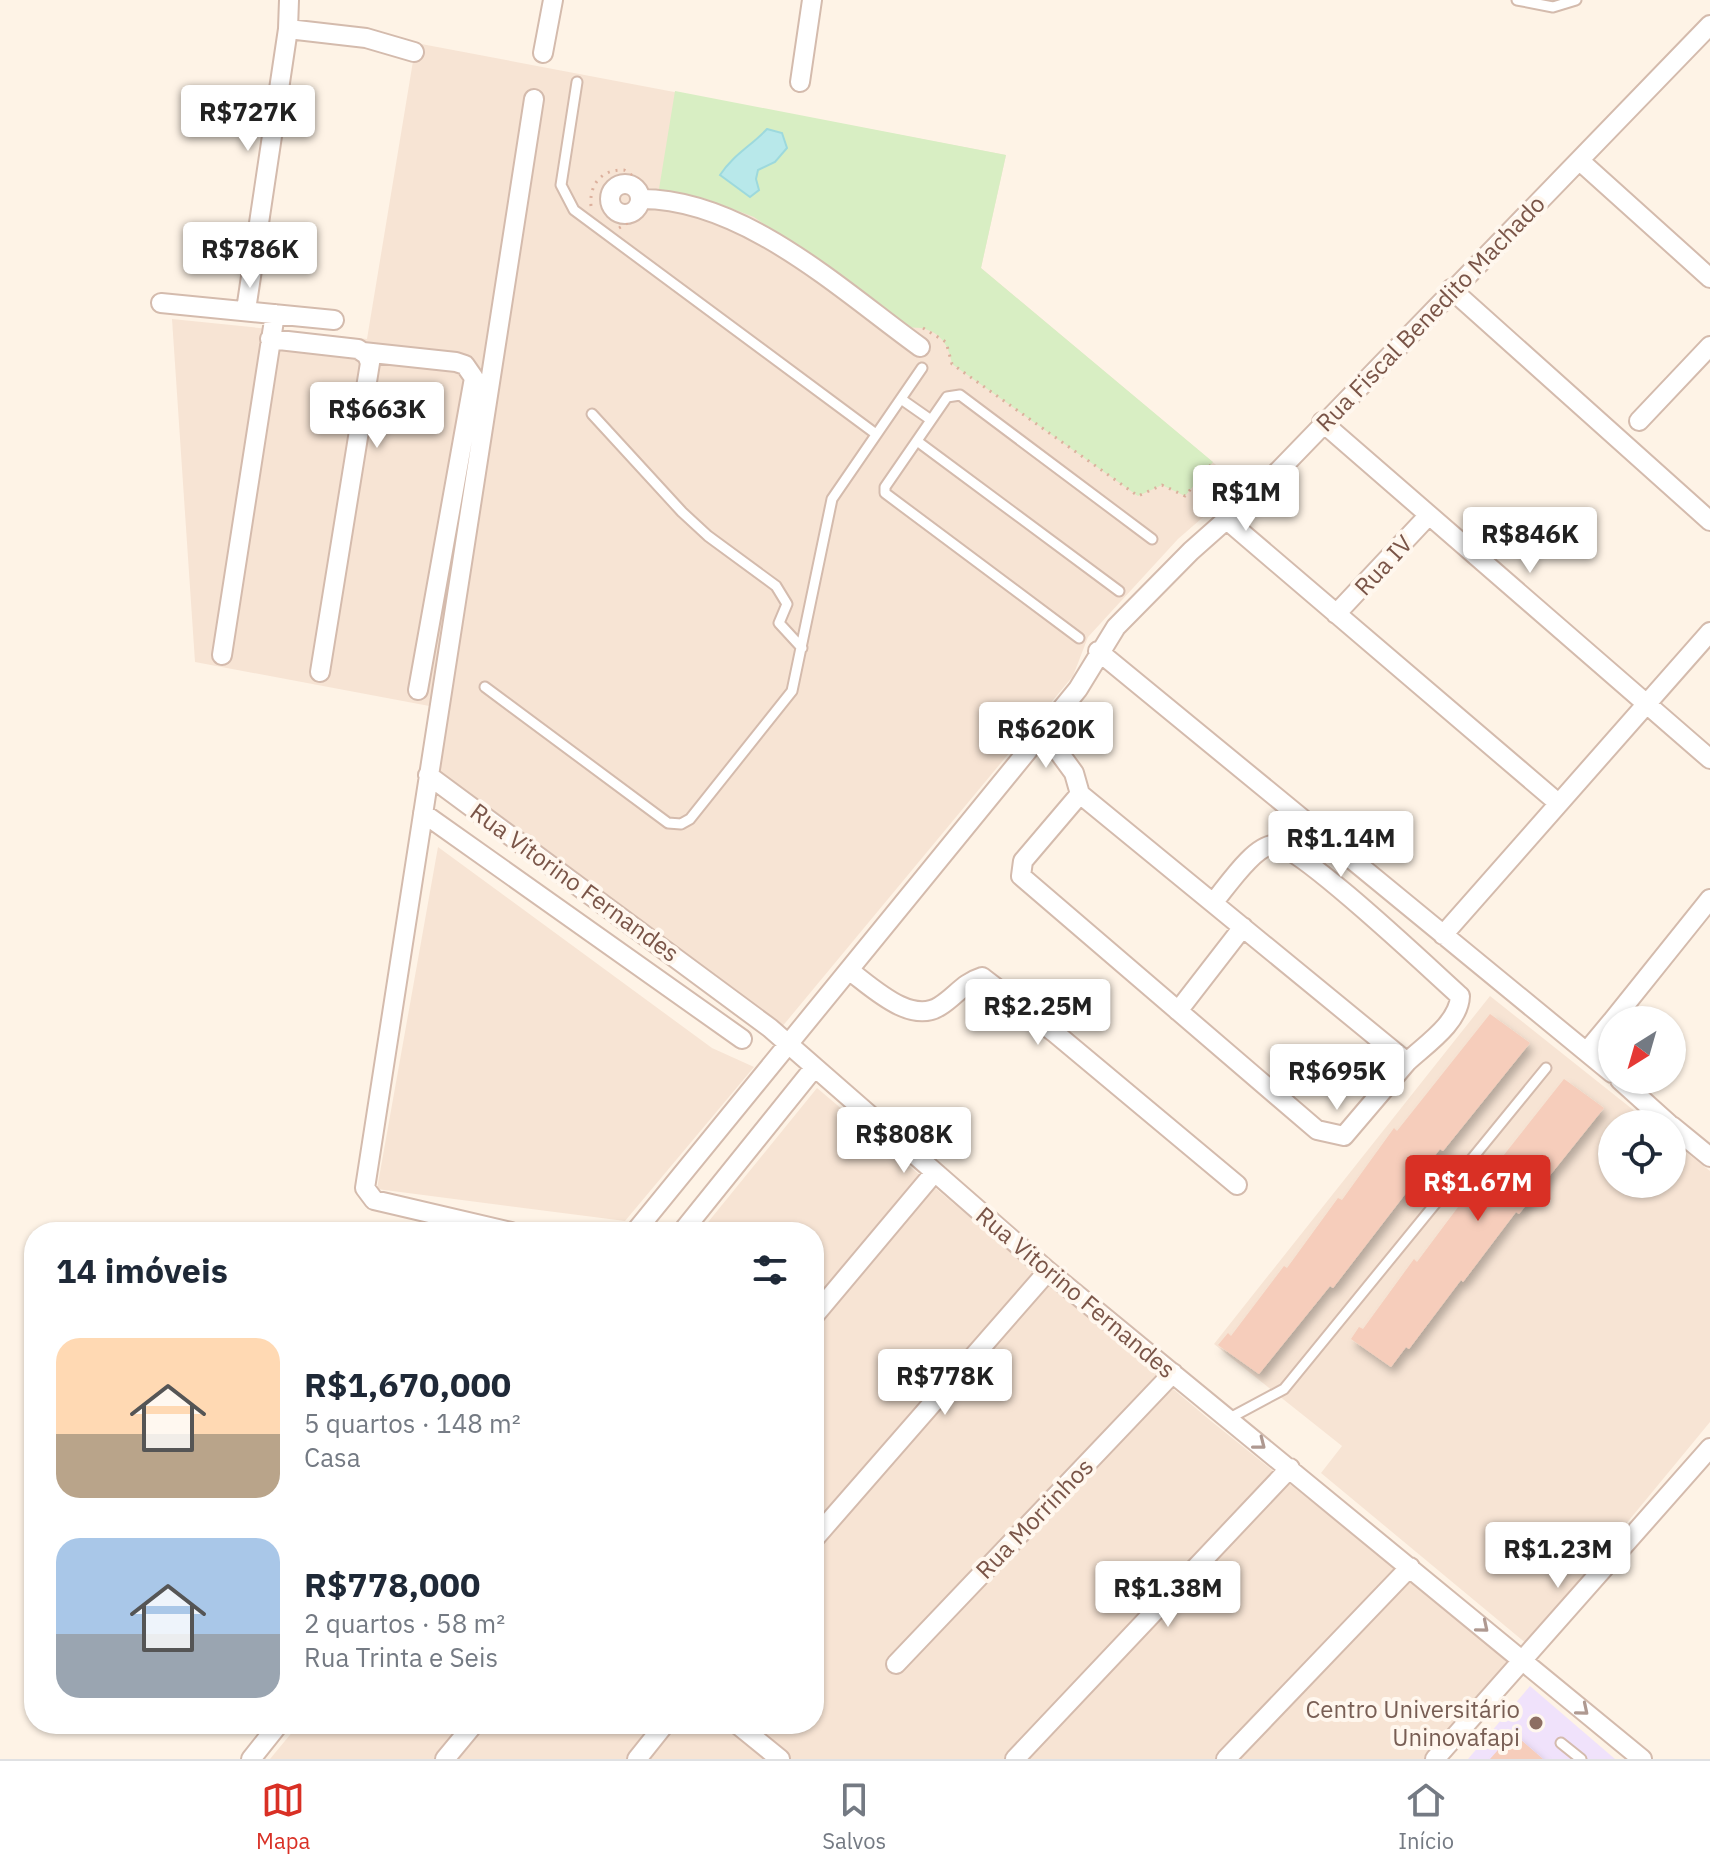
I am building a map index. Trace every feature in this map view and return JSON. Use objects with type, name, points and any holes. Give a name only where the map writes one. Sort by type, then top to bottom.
[{"type":"street","points":[[246,310],[288,29],[289,0]]},
{"type":"street","points":[[543,53],[553,0]]},
{"type":"street","points":[[800,82],[812,0]]},
{"type":"street","name":"Rua Fiscal Benedito Machado","points":[[643,1222],[1044,732],[1078,689],[1098,651],[1184,545],[1203,528],[1228,521],[1710,25]]},
{"type":"street","points":[[288,29],[366,38],[414,52]]},
{"type":"street","points":[[468,1222],[374,1200],[365,1188],[534,99]]},
{"type":"street","points":[[1580,161],[1710,278]]},
{"type":"street","points":[[643,199],[705,209],[750,227],[920,347]]},
{"type":"street","points":[[1451,289],[1710,521]]},
{"type":"street","points":[[161,303],[334,320]]},
{"type":"street","points":[[222,655],[275,314]]},
{"type":"street","points":[[270,339],[456,362],[465,365],[474,378],[418,690]]},
{"type":"street","points":[[1639,421],[1710,346]]},
{"type":"street","points":[[320,672],[370,363],[363,352]]},
{"type":"street","points":[[1322,422],[1710,759]]},
{"type":"street","name":"Rua IV","points":[[1336,614],[1429,515]]},
{"type":"street","points":[[1228,521],[1557,802]]},
{"type":"street","points":[[1443,935],[1710,632]]},
{"type":"street","points":[[1098,651],[1598,1061]]},
{"type":"street","points":[[1044,732],[1074,773],[1080,794],[1407,1062]]},
{"type":"street","name":"Rua Vitorino Fernandes","points":[[428,775],[711,982],[1048,1271],[1642,1759]]},
{"type":"street","points":[[1080,794],[1023,861],[1021,876],[1317,1130],[1344,1136],[1407,1062],[1450,1021],[1460,1005],[1460,996],[1327,879],[1291,851],[1276,844],[1260,848],[1213,903]]},
{"type":"street","points":[[423,813],[742,1039]]},
{"type":"street","points":[[1623,1006],[1710,899]]},
{"type":"street","points":[[1178,1011],[1243,927]]},
{"type":"street","points":[[850,971],[896,1004],[921,1013],[939,1007],[967,981],[982,977],[1055,1033],[1237,1185]]},
{"type":"street","points":[[1587,1051],[1598,1037]]},
{"type":"street","points":[[690,1222],[814,1068]]},
{"type":"street","points":[[1636,1094],[1654,1110]]},
{"type":"street","points":[[1686,1137],[1710,1157]]},
{"type":"street","points":[[824,1304],[934,1173]]},
{"type":"street","points":[[824,1528],[1048,1271]]},
{"type":"street","name":"Rua Morrinhos","points":[[896,1664],[1173,1373]]},
{"type":"street","points":[[1435,1759],[1525,1662],[1710,1448]]},
{"type":"street","points":[[1015,1759],[1290,1468]]},
{"type":"street","points":[[1226,1759],[1410,1567]]},
{"type":"street","points":[[251,1759],[271,1734]]},
{"type":"street","points":[[445,1759],[466,1734]]},
{"type":"street","points":[[637,1759],[657,1734]]},
{"type":"street","points":[[749,1734],[780,1759]]},
{"type":"lane","points":[[1517,0],[1553,7],[1576,0]]},
{"type":"lane","points":[[577,82],[561,185],[574,210],[876,434]]},
{"type":"lane","points":[[485,687],[668,823],[675,825],[690,819],[792,691],[832,499],[922,368]]},
{"type":"lane","points":[[1079,638],[885,493],[885,487],[947,397],[960,395],[1152,539]]},
{"type":"lane","points":[[901,399],[931,420]]},
{"type":"lane","points":[[592,414],[708,536],[776,586],[787,604],[779,623],[802,648]]},
{"type":"lane","points":[[917,441],[1119,591]]},
{"type":"lane","points":[[1228,1419],[1284,1389],[1546,1068]]},
{"type":"lane","points":[[1561,1743],[1581,1759]]},
{"type":"path","points":[[592,211],[594,185],[607,172],[633,173],[643,199],[630,224],[612,227]]},
{"type":"path","points":[[918,327],[929,329],[946,342],[952,364],[1138,496],[1162,485],[1185,496],[1213,462]]},
{"type":"shaded area","points":[[416,43],[1006,155],[981,268],[1240,485],[1178,539],[1088,637],[1073,676],[781,1028],[432,767],[440,708],[195,662],[172,319],[367,339]]},
{"type":"shaded area","points":[[438,847],[712,1048],[754,1067],[625,1221],[377,1189]]},
{"type":"shaded area","points":[[1490,996],[1598,1082],[1598,1094],[1613,1094],[1633,1110],[1598,1110],[1598,1198],[1686,1198],[1686,1152],[1710,1171],[1710,1422],[1527,1644],[1321,1473],[1342,1446],[1214,1344]]},
{"type":"shaded area","points":[[817,1088],[1211,1421],[1513,1663],[1424,1759],[270,1759],[291,1734],[824,1734],[824,1222],[708,1222]]},
{"type":"shaded area","name":"Centro Universitário Uninovafapi","points":[[1530,1686],[1615,1759],[1468,1759]]},
{"type":"green space","points":[[675,91],[1006,155],[981,268],[1213,462],[1185,496],[1162,485],[1138,496],[952,364],[947,347],[937,335],[924,329],[906,328],[754,217],[706,199],[659,189]]},
{"type":"water","points":[[767,129],[782,133],[787,148],[775,162],[758,170],[756,179],[759,190],[750,197],[720,175]]},
{"type":"building","points":[[1490,1014],[1530,1043],[1443,1151],[1440,1149],[1333,1288],[1330,1286],[1259,1374],[1218,1345],[1228,1333],[1231,1336],[1284,1266],[1287,1268],[1338,1198],[1342,1200],[1394,1128],[1397,1131]]},
{"type":"building","points":[[1564,1079],[1604,1108],[1598,1110],[1598,1115],[1519,1214],[1516,1212],[1409,1349],[1406,1347],[1391,1367],[1351,1339],[1359,1327],[1363,1329],[1414,1259],[1417,1262],[1470,1191],[1473,1194]]},
{"type":"building","points":[[1513,1733],[1543,1759],[1490,1759]]},
{"type":"place","name":"Centro Universitário Uninovafapi","points":[[1536,1723]]}]
